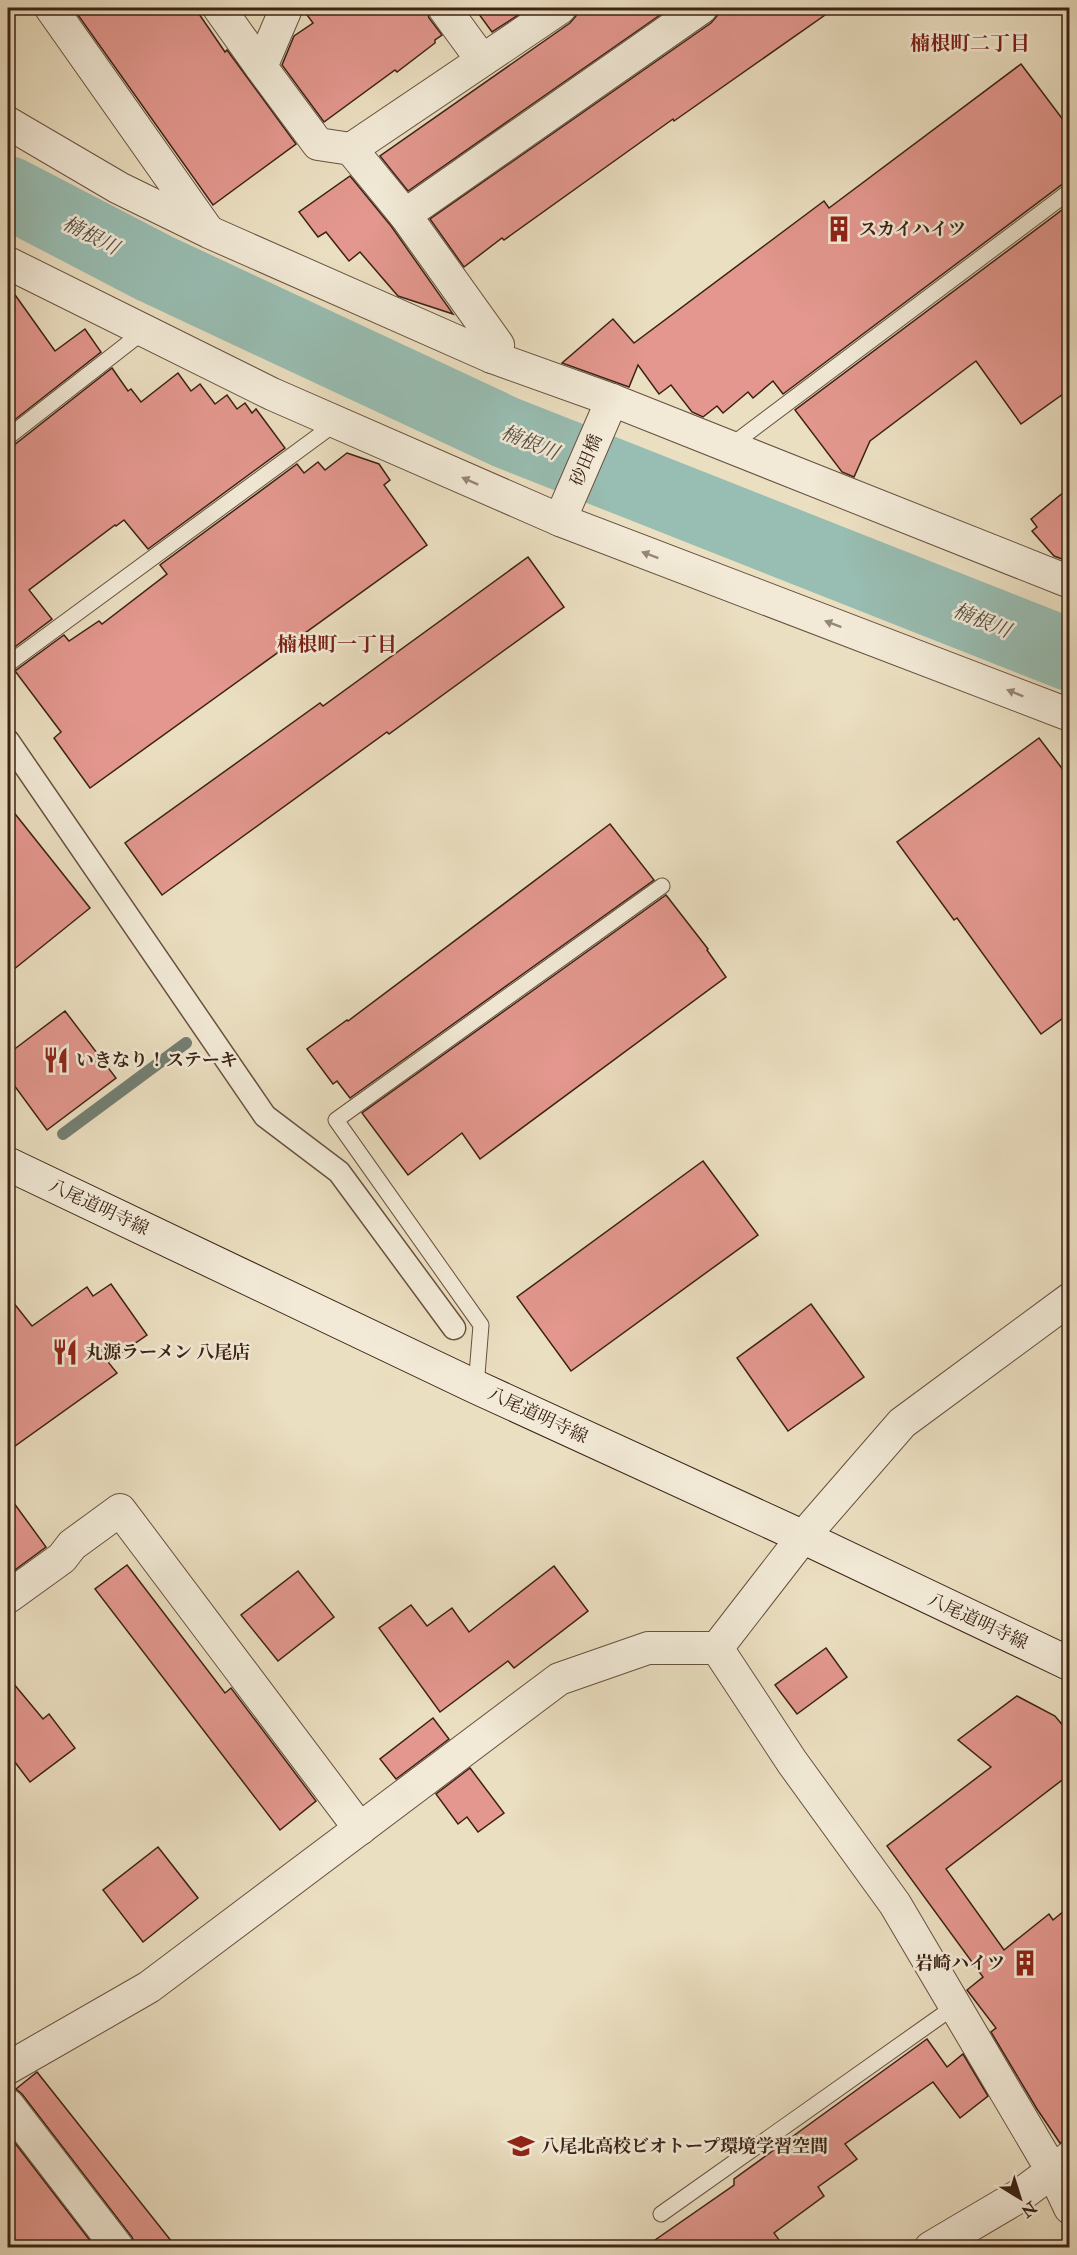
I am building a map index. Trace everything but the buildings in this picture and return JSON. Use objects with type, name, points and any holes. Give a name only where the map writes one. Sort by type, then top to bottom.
[{"type":"main road","name":"八尾道明寺線","points":[[8,1164],[476,1387],[803,1537],[1070,1664]]},
{"type":"main road","points":[[931,2247],[1019,2196],[1061,2165]]},
{"type":"street","points":[[51,8],[208,232]]},
{"type":"street","points":[[219,8],[318,144],[351,149],[405,215],[498,345],[492,357]]},
{"type":"street","points":[[444,8],[482,60]]},
{"type":"street","points":[[351,149],[560,8]]},
{"type":"street","points":[[405,215],[701,8]]},
{"type":"street","points":[[261,67],[285,11]]},
{"type":"street","points":[[8,123],[119,188],[208,232],[492,357],[612,400],[1070,582]]},
{"type":"street","points":[[8,263],[272,394],[560,520],[1070,715]]},
{"type":"street","name":"砂田橋","points":[[560,520],[612,400]]},
{"type":"street","points":[[8,741],[265,1116],[339,1172],[454,1328]]},
{"type":"street","points":[[717,1648],[803,1537],[902,1423],[1070,1299]]},
{"type":"street","points":[[8,1597],[62,1558],[72,1545],[120,1509],[360,1828]]},
{"type":"street","points":[[8,2068],[149,1987],[559,1679],[648,1648],[717,1648]]},
{"type":"street","points":[[717,1648],[792,1762],[896,1904],[955,2006],[1061,2165],[1070,2208]]},
{"type":"street","points":[[8,2105],[118,2247]]},
{"type":"lane","points":[[729,447],[1070,191]]},
{"type":"lane","points":[[8,437],[144,331]]},
{"type":"lane","points":[[8,664],[336,423]]},
{"type":"lane","points":[[476,1387],[481,1325],[336,1120],[662,885]]},
{"type":"lane","points":[[661,2214],[955,2006]]},
{"type":"waterway","name":"楠根川","points":[[8,192],[154,268],[505,432],[1070,655]]},
{"type":"waterway","points":[[63,1134],[186,1043]]},
{"type":"place","name":"スカイハイツ","points":[[839,229]]},
{"type":"place","name":"いきなり！ステーキ","points":[[56,1060]]},
{"type":"place","name":"丸源ラーメン 八尾店","points":[[65,1352]]},
{"type":"place","name":"岩崎ハイツ","points":[[1025,1963]]},
{"type":"place","name":"八尾北高校ビオトープ環境学習空間","points":[[521,2146]]},
{"type":"district","name":"楠根町二丁目","points":[[970,43]]},
{"type":"district","name":"楠根町一丁目","points":[[337,644]]}]
